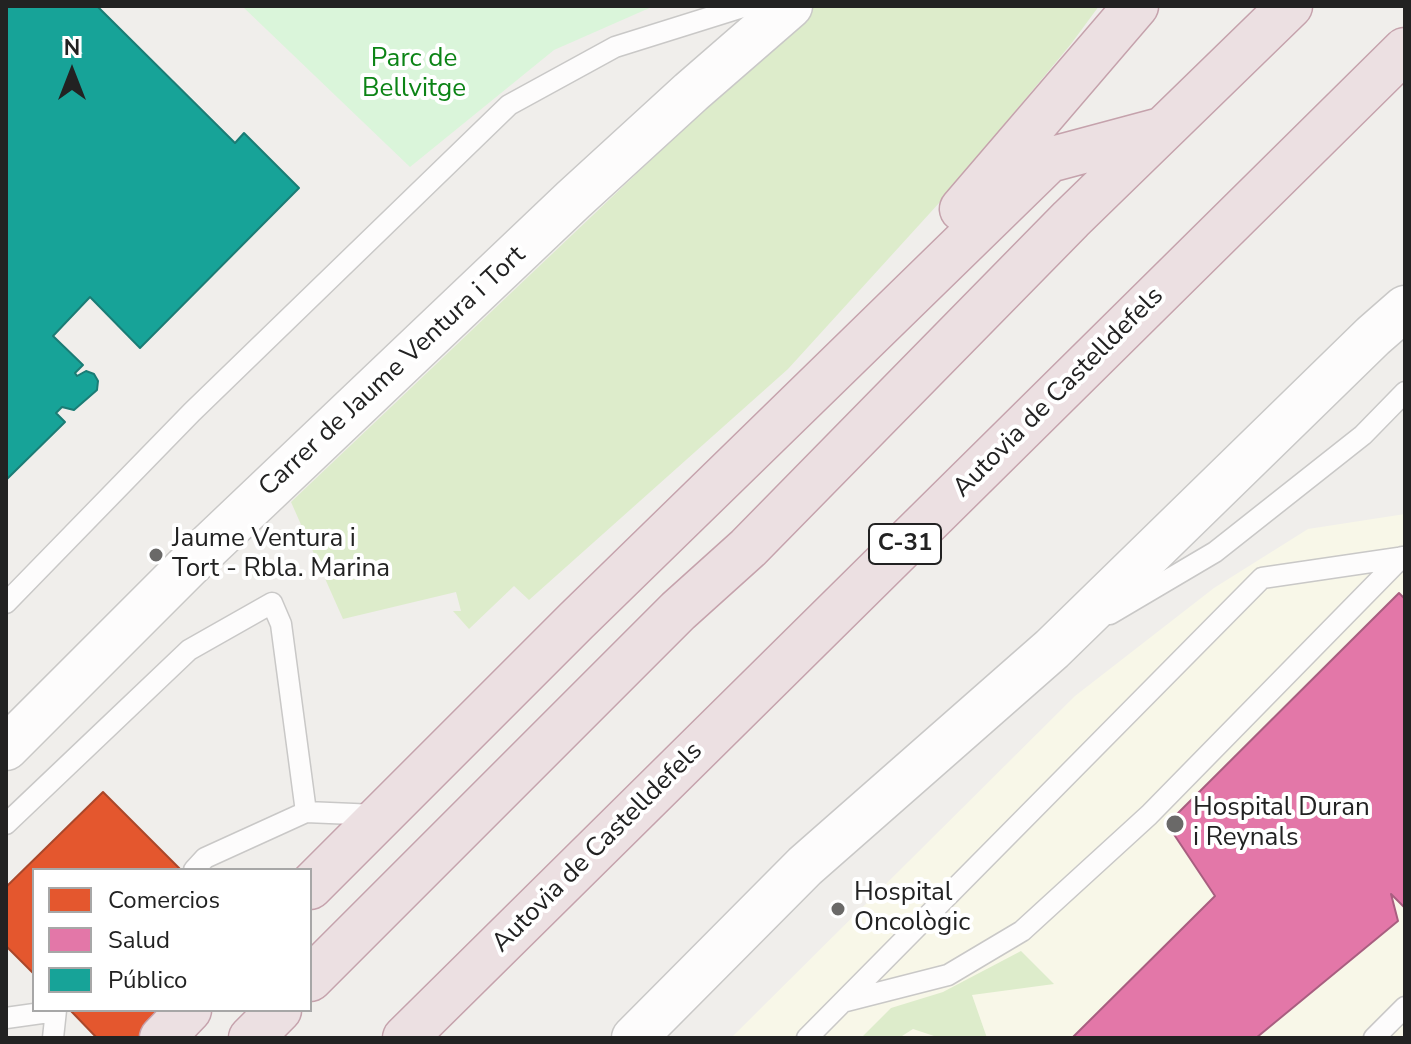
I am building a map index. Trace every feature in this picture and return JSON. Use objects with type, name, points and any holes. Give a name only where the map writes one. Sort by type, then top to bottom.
[{"type":"highway","points":[[748,548],[778,424],[1136,6]]},
{"type":"highway","points":[[312,977],[678,611],[748,548],[1071,219],[1290,6]]},
{"type":"highway","name":"Autovia de Castelldefels","points":[[405,1038],[1405,50]]},
{"type":"highway","points":[[312,885],[564,632],[1049,160],[1163,129]]},
{"type":"highway","points":[[162,1038],[187,1012]]},
{"type":"highway","points":[[251,1038],[277,1012]]},
{"type":"street","name":"Carrer de Jaume Ventura i Tort","points":[[6,748],[189,565],[573,200],[790,6]]},
{"type":"street","points":[[634,1038],[805,866],[1052,649],[1405,308]]},
{"type":"lane","points":[[6,603],[192,412],[509,105],[615,47],[746,6]]},
{"type":"lane","points":[[1052,649],[1215,552],[1363,435],[1405,392]]},
{"type":"lane","points":[[846,1001],[948,975],[1022,931],[1149,815],[1403,557]]},
{"type":"lane","points":[[807,1038],[1262,578],[1403,557]]},
{"type":"lane","points":[[6,824],[189,650],[272,603],[281,624],[306,812]]},
{"type":"lane","points":[[196,868],[205,858],[306,812],[381,815]]},
{"type":"lane","points":[[1374,1038],[1405,1007]]},
{"type":"lane","points":[[6,1018],[44,1012]]},
{"type":"lane","points":[[53,1038],[56,1012]]},
{"type":"shaded area","name":"Hospital Duran i Reynals","points":[[1405,514],[1405,1038],[731,1038],[1075,696],[1214,588],[1308,529]]},
{"type":"green space","name":"Parc de Bellvitge","points":[[242,6],[654,6],[554,50],[410,167]]},
{"type":"green space","points":[[813,6],[1099,6],[940,202],[788,369],[529,600],[514,586],[469,629],[453,611],[461,611],[456,592],[343,619],[291,502]]},
{"type":"green space","points":[[1021,951],[1054,984],[972,995],[987,1038],[940,1038],[913,1029],[903,1038],[861,1038],[891,1008],[943,992]]},
{"type":"building: Comercios","points":[[103,792],[179,868],[32,868],[32,972],[6,946],[6,887]]},
{"type":"building: Comercios","points":[[72,1012],[166,1012],[140,1038],[97,1038]]},
{"type":"building: Salud","points":[[1399,593],[1405,599],[1405,908],[1391,894],[1398,921],[1256,1038],[1072,1038],[1215,896],[1167,824]]},
{"type":"building: Público","points":[[6,6],[97,6],[235,143],[244,133],[299,188],[140,348],[90,297],[53,336],[83,365],[75,373],[77,376],[86,371],[94,374],[98,381],[97,390],[74,410],[62,407],[56,413],[65,422],[6,480]]},
{"type":"place","name":"Jaume Ventura i Tort - Rbla. Marina","points":[[156,555]]},
{"type":"place","name":"Hospital Duran i Reynals","points":[[1175,824]]},
{"type":"place","name":"Hospital Oncològic","points":[[838,909]]}]
